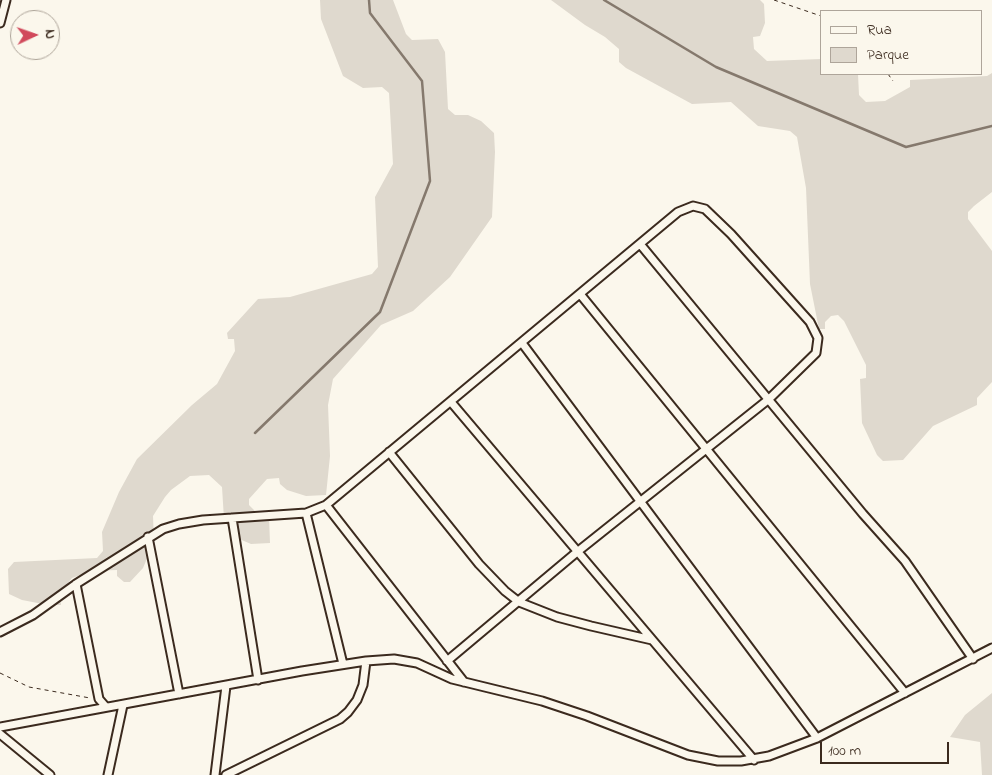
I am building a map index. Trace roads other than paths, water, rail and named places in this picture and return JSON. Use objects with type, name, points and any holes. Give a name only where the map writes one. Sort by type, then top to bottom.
[{"type":"street","points":[[0,23],[6,0]]},
{"type":"street","points":[[0,632],[33,615],[76,584],[163,529],[203,520],[306,513],[326,505],[683,209],[693,206],[701,207],[710,213],[731,234],[810,322],[818,338],[816,353],[769,399],[578,552],[447,661]]},
{"type":"street","points":[[640,244],[863,514],[905,561],[973,659]]},
{"type":"street","points":[[580,294],[905,693]]},
{"type":"street","points":[[522,343],[817,738]]},
{"type":"street","points":[[451,402],[754,760]]},
{"type":"street","points":[[389,452],[479,564],[505,591],[519,602],[557,617],[652,640]]},
{"type":"street","points":[[326,505],[464,682]]},
{"type":"street","points":[[306,513],[343,664]]},
{"type":"street","points":[[232,518],[258,680]]},
{"type":"street","points":[[148,537],[179,694]]},
{"type":"street","points":[[76,584],[99,699],[106,707]]},
{"type":"street","points":[[0,728],[343,664],[394,659],[410,661],[444,676],[464,682],[542,701],[587,716],[688,755],[718,761],[754,760],[785,751],[817,738],[992,648]]},
{"type":"street","points":[[226,775],[340,719],[357,700],[363,686],[366,661]]},
{"type":"street","points":[[216,775],[226,686]]},
{"type":"street","points":[[108,775],[123,705]]},
{"type":"street","points":[[0,734],[50,775]]},
{"type":"waterway","points":[[255,433],[380,312],[430,181],[422,81],[370,13],[369,0]]},
{"type":"waterway","points":[[604,0],[716,67],[906,147],[992,126]]}]
